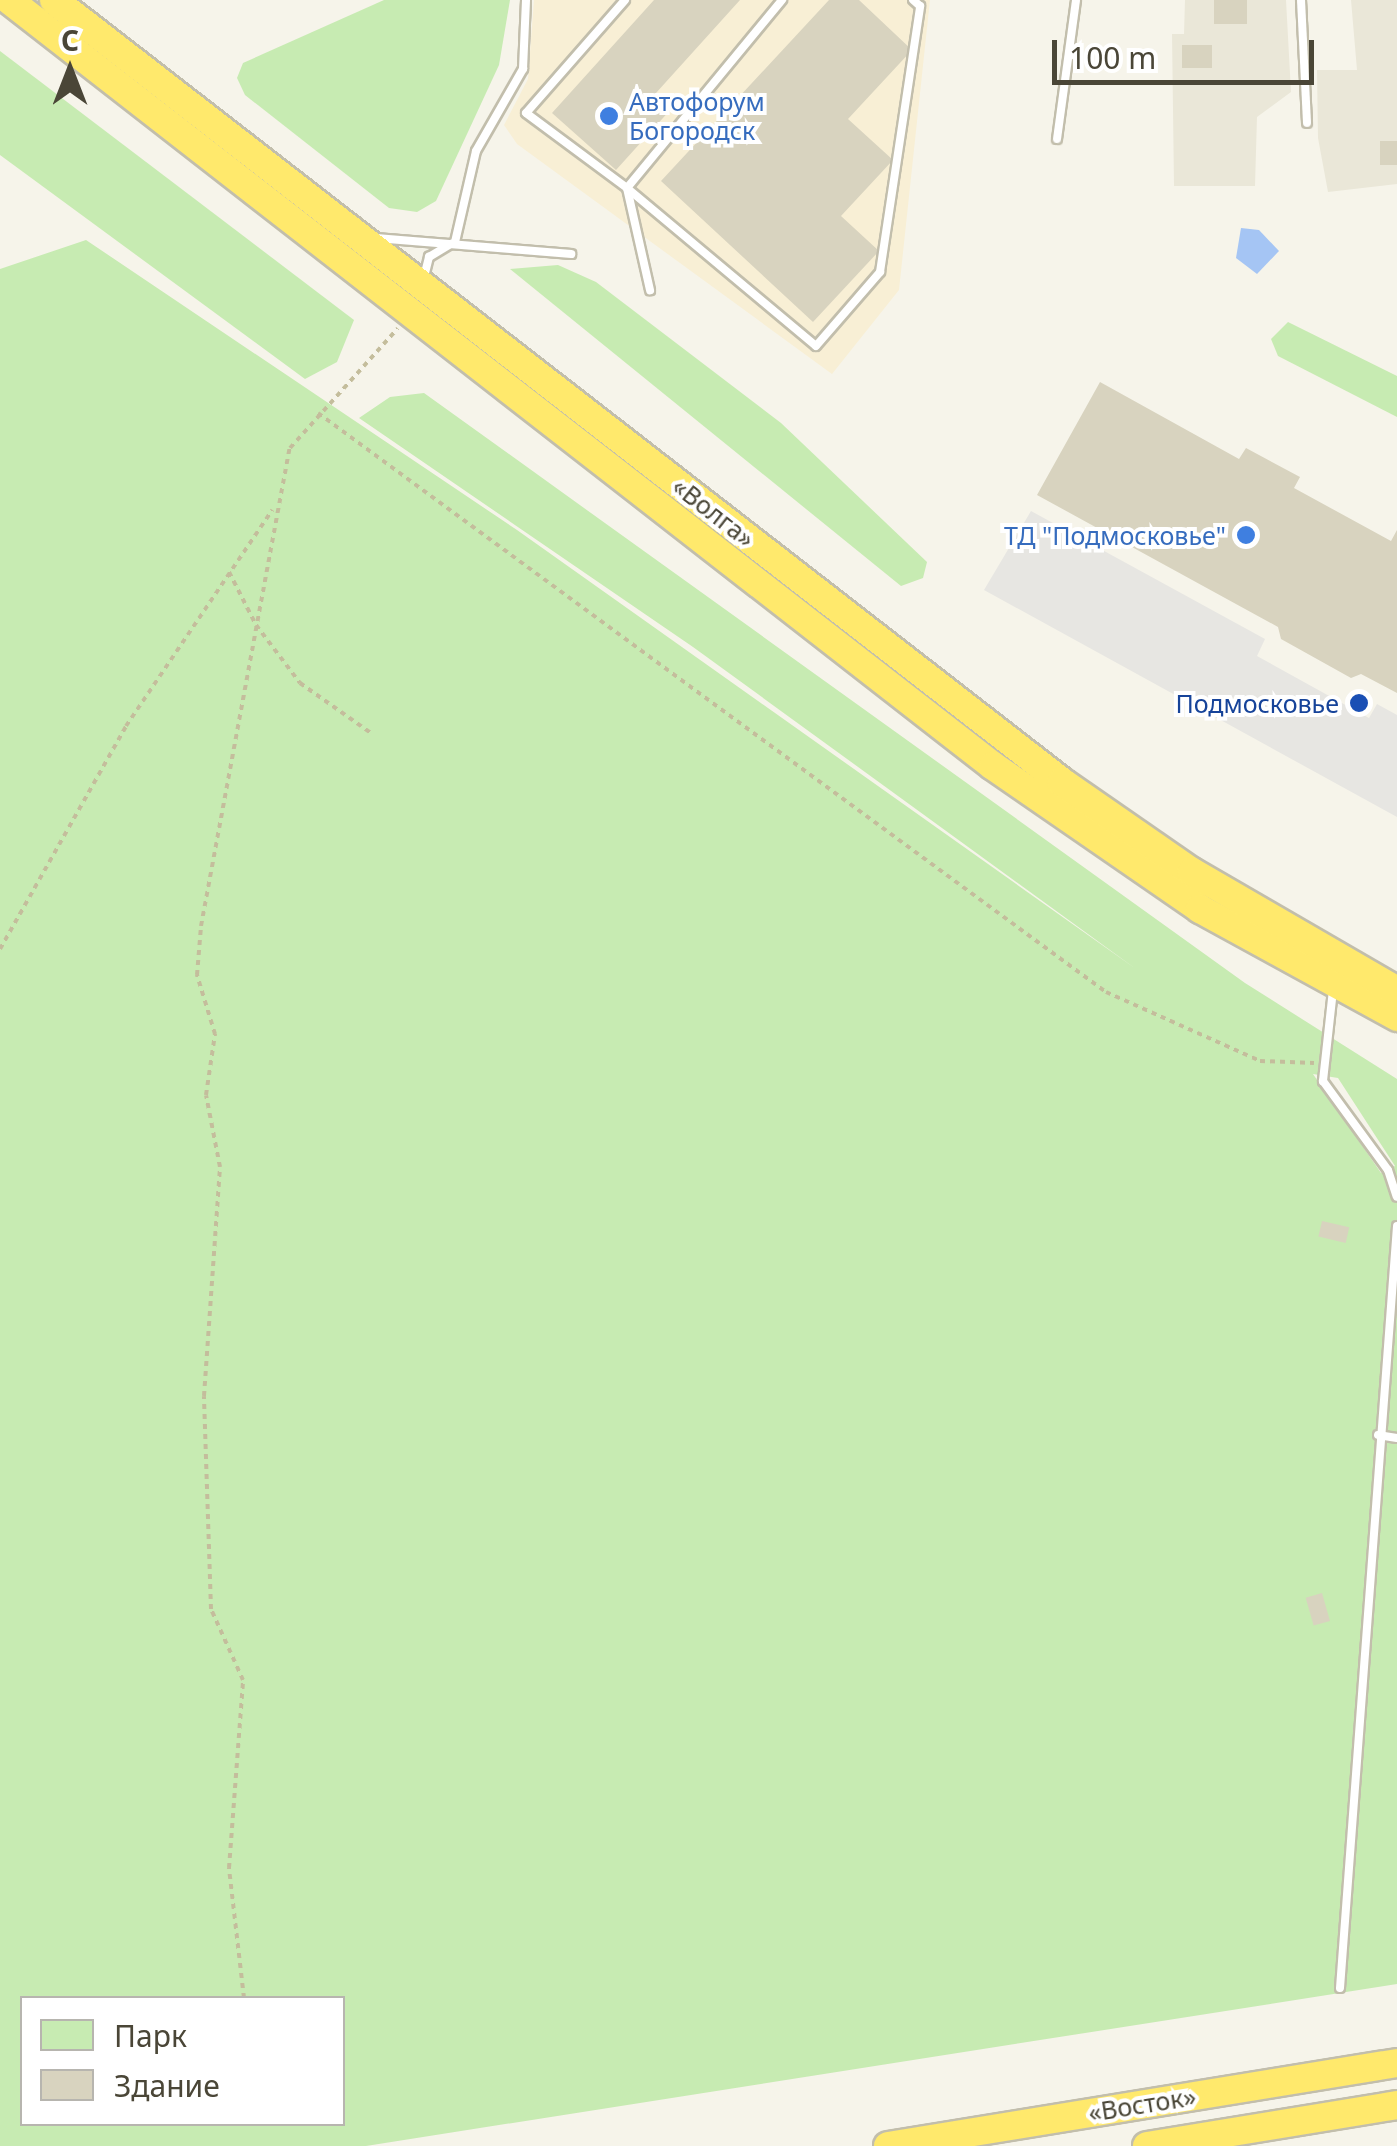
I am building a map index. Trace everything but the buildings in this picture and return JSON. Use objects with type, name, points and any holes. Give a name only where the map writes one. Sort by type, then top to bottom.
[{"type":"highway","name":"«Волга»","points":[[9,0],[993,766],[1124,861],[1271,953],[1397,1017]]},
{"type":"highway","name":"«Волга»","points":[[54,0],[1062,782],[1192,872],[1397,991]]},
{"type":"highway","name":"«Восток»","points":[[888,2146],[1397,2063]]},
{"type":"highway","name":"«Восток»","points":[[1147,2146],[1397,2105]]},
{"type":"lane","points":[[424,285],[429,257],[455,242],[476,151],[522,69],[526,0]]},
{"type":"lane","points":[[625,0],[526,113],[627,188],[816,346],[880,272],[920,6],[912,0]]},
{"type":"lane","points":[[627,188],[782,0]]},
{"type":"lane","points":[[1057,139],[1076,0]]},
{"type":"lane","points":[[1301,0],[1307,124]]},
{"type":"lane","points":[[627,188],[650,290]]},
{"type":"lane","points":[[364,238],[455,242],[571,254]]},
{"type":"lane","points":[[1334,986],[1322,1064],[1333,1100],[1388,1170],[1397,1196]]},
{"type":"lane","points":[[1340,1988],[1378,1436],[1397,1226]]},
{"type":"lane","points":[[1378,1436],[1397,1438]]},
{"type":"path","points":[[244,1996],[228,1868],[243,1680],[211,1609],[204,1415],[220,1167],[206,1095],[216,1034],[197,975],[275,506],[290,448],[318,413],[371,364],[412,311]]},
{"type":"path","points":[[318,413],[1106,992],[1260,1061],[1322,1064]]},
{"type":"path","points":[[0,949],[126,726],[275,506]]},
{"type":"path","points":[[229,572],[256,625],[300,684],[371,733]]},
{"type":"shaded area","points":[[534,0],[930,0],[899,290],[832,374],[517,144],[504,125],[528,79]]},
{"type":"shaded area","points":[[1185,0],[1286,0],[1291,92],[1257,117],[1255,186],[1174,186],[1172,34],[1184,34]]},
{"type":"shaded area","points":[[1351,0],[1397,0],[1397,184],[1328,192],[1318,138],[1317,70],[1357,70]]},
{"type":"shaded area","points":[[1031,511],[1265,639],[1257,656],[1369,718],[1377,704],[1397,715],[1397,817],[984,590]]},
{"type":"green space","points":[[384,0],[510,0],[499,65],[436,201],[417,212],[389,208],[245,95],[237,78],[243,63]]},
{"type":"green space","points":[[0,51],[354,320],[337,362],[305,379],[0,155]]},
{"type":"green space","points":[[86,240],[517,530],[1136,969],[693,647],[359,418],[390,397],[424,393],[1245,983],[1397,1079],[1397,1984],[366,2146],[0,2146],[0,269]],"holes":[[[1313,1074],[1338,1078],[1395,1166],[1381,1173]]]},
{"type":"green space","points":[[558,265],[596,282],[781,423],[927,562],[923,578],[901,586],[510,269]]},
{"type":"green space","points":[[1288,322],[1397,376],[1397,417],[1278,356],[1271,339]]},
{"type":"water","points":[[1241,228],[1259,230],[1279,251],[1257,274],[1236,258]]},
{"type":"place","name":"Автофорум Богородск","points":[[609,116]]},
{"type":"place","name":"ТД \"Подмосковье\"","points":[[1246,535]]},
{"type":"place","name":"Подмосковье","points":[[1359,703]]}]
